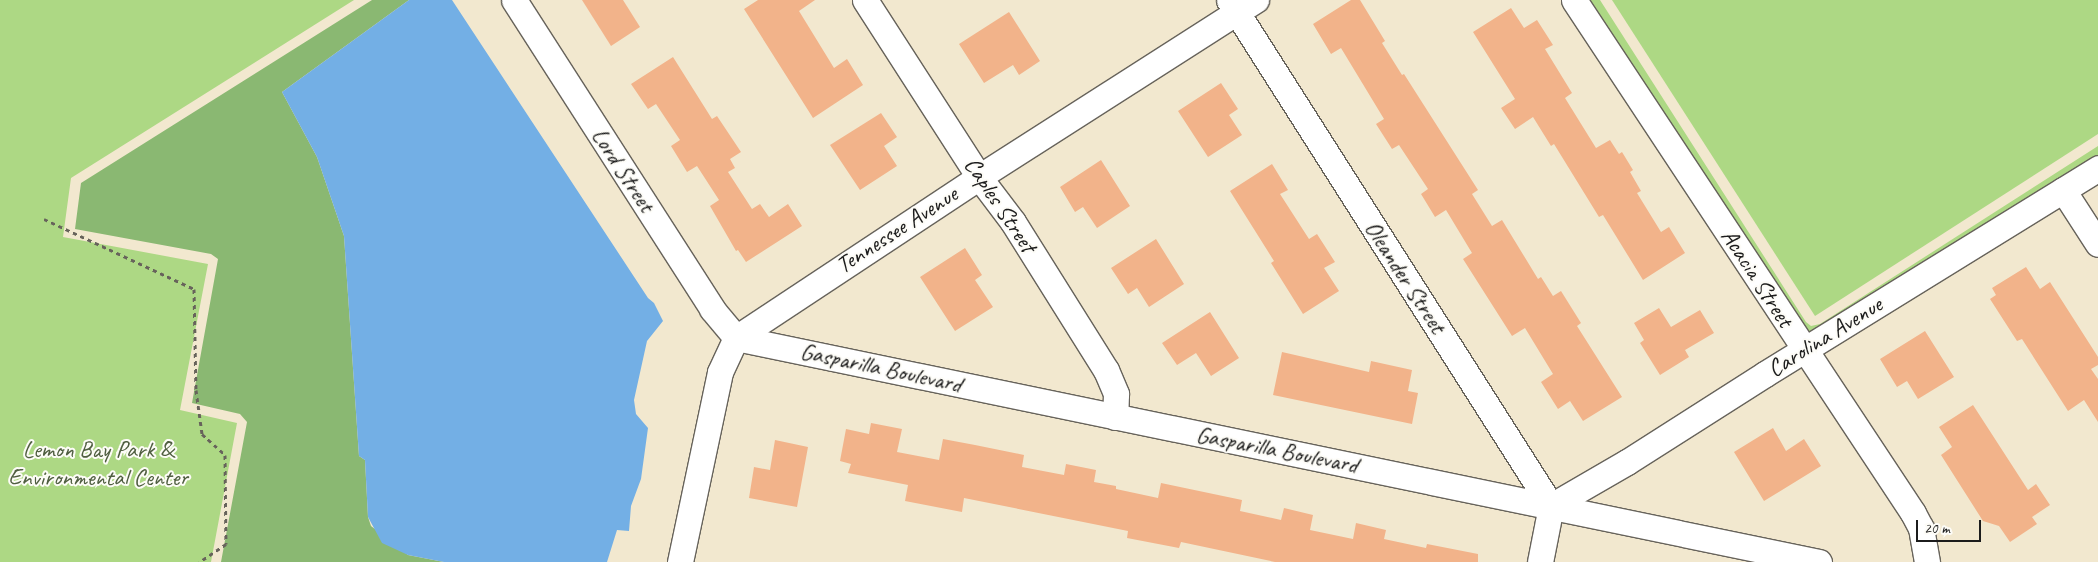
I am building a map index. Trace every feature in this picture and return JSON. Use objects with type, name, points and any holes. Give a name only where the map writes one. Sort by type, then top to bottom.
[{"type":"street","name":"Lord Street","points":[[514,0],[712,309],[736,338]]},
{"type":"street","name":"Caples Street","points":[[865,0],[979,177],[1013,222],[1106,370],[1116,394],[1115,417]]},
{"type":"street","name":"Acacia Street","points":[[1574,0],[1913,513],[1921,528],[1927,562]]},
{"type":"street","name":"Tennessee Avenue","points":[[736,338],[1240,4]]},
{"type":"street","name":"Oleander Street","points":[[1240,4],[1551,506]]},
{"type":"street","name":"Carolina Avenue","points":[[1551,506],[1627,462],[2098,168]]},
{"type":"street","points":[[2064,190],[2098,244]]},
{"type":"street","name":"Gasparilla Boulevard","points":[[736,338],[1819,562]]},
{"type":"street","points":[[680,562],[720,372],[736,338]]},
{"type":"street","points":[[1540,562],[1551,506]]},
{"type":"path","points":[[44,218],[194,290],[197,399],[202,434],[225,455],[226,544],[199,562]]},
{"type":"green space","name":"Lemon Bay Park & Environmental Center","points":[[0,0],[354,0],[71,178],[63,237],[208,264],[180,410],[237,423],[211,562],[0,562]]},
{"type":"green space","points":[[372,0],[409,0],[282,92],[317,157],[344,236],[359,456],[365,460],[368,517],[371,526],[408,555],[444,562],[221,562],[247,422],[240,414],[192,403],[218,259],[211,254],[75,229],[81,183]]},
{"type":"green space","points":[[1583,0],[1600,0],[1806,322],[1811,326],[1820,324],[2098,146],[2098,173],[1811,356]]},
{"type":"green space","points":[[1612,0],[2098,0],[2098,134],[1815,316]]},
{"type":"water","points":[[409,0],[452,0],[648,298],[654,303],[663,321],[647,341],[634,400],[636,414],[648,428],[641,479],[631,506],[629,531],[617,530],[607,562],[444,562],[408,555],[382,543],[368,517],[365,460],[359,456],[344,236],[317,157],[282,92]]},
{"type":"building","points":[[582,0],[623,0],[640,27],[611,46]]},
{"type":"building","points":[[758,0],[815,0],[799,11],[834,68],[847,59],[863,85],[813,118],[744,9]]},
{"type":"building","points":[[1351,0],[1360,0],[1385,41],[1382,43],[1478,190],[1472,194],[1492,226],[1502,220],[1538,279],[1541,277],[1553,296],[1561,291],[1581,323],[1577,326],[1622,397],[1583,421],[1570,401],[1558,409],[1541,382],[1553,374],[1525,328],[1512,336],[1463,259],[1472,253],[1446,210],[1435,217],[1421,194],[1428,189],[1399,145],[1392,149],[1376,124],[1384,119],[1341,48],[1331,54],[1313,24]]},
{"type":"building","points":[[1511,8],[1524,28],[1537,20],[1553,45],[1545,49],[1572,93],[1565,98],[1596,148],[1610,140],[1619,154],[1622,152],[1633,170],[1630,172],[1641,191],[1637,193],[1661,232],[1669,227],[1685,253],[1643,280],[1603,215],[1599,217],[1554,144],[1551,146],[1533,117],[1515,129],[1501,108],[1515,99],[1473,32]]},
{"type":"building","points":[[1009,12],[1040,61],[1019,75],[1013,65],[984,83],[959,44]]},
{"type":"building","points":[[673,57],[712,119],[717,116],[741,152],[730,159],[735,168],[728,172],[752,209],[760,204],[769,217],[788,204],[802,226],[746,262],[738,250],[736,251],[710,206],[719,200],[697,166],[687,172],[671,146],[680,140],[656,104],[648,109],[631,84]]},
{"type":"building","points":[[1221,83],[1238,109],[1229,115],[1242,135],[1208,157],[1178,111]]},
{"type":"building","points":[[881,113],[897,137],[884,146],[897,166],[860,190],[830,145]]},
{"type":"building","points":[[1101,160],[1130,206],[1097,228],[1083,207],[1075,212],[1060,187]]},
{"type":"building","points":[[1272,164],[1288,190],[1280,194],[1309,239],[1317,234],[1335,262],[1324,268],[1339,291],[1303,314],[1271,263],[1274,261],[1230,191]]},
{"type":"building","points":[[1156,239],[1184,284],[1149,307],[1137,288],[1128,294],[1111,268]]},
{"type":"building","points":[[965,248],[982,275],[975,280],[993,307],[955,331],[920,277]]},
{"type":"building","points":[[2026,267],[2040,289],[2050,282],[2098,357],[2098,365],[2091,369],[2098,379],[2098,422],[2084,400],[2068,411],[2022,339],[2017,341],[1990,299],[1996,295],[1992,288]]},
{"type":"building","points":[[1659,308],[1671,327],[1700,310],[1714,333],[1685,350],[1689,357],[1660,375],[1640,343],[1644,340],[1634,323]]},
{"type":"building","points":[[1210,312],[1239,358],[1211,376],[1196,353],[1177,365],[1162,343]]},
{"type":"building","points":[[1925,331],[1954,377],[1918,399],[1907,381],[1897,387],[1880,359]]},
{"type":"building","points":[[1282,352],[1369,372],[1371,361],[1412,370],[1408,391],[1418,393],[1412,424],[1273,395]]},
{"type":"building","points":[[1973,405],[2028,490],[2036,484],[2050,505],[2032,517],[2037,524],[2010,542],[1999,526],[1983,521],[1941,455],[1952,447],[1939,427]]},
{"type":"building","points":[[871,423],[902,429],[897,452],[939,460],[943,439],[975,445],[1024,455],[1022,467],[1064,475],[1066,464],[1096,470],[1094,482],[1116,486],[1116,489],[1158,498],[1161,483],[1242,500],[1240,511],[1281,520],[1284,508],[1313,515],[1310,530],[1353,539],[1356,523],[1386,530],[1384,539],[1426,548],[1427,544],[1478,554],[1478,562],[1275,562],[1181,542],[1179,548],[1127,538],[1128,531],[964,498],[962,512],[905,501],[908,485],[848,473],[851,464],[840,461],[846,429],[869,434]]},
{"type":"building","points":[[1773,428],[1786,451],[1804,439],[1821,466],[1764,501],[1734,452]]},
{"type":"building","points":[[775,440],[808,447],[797,507],[749,498],[754,467],[770,470]]}]
